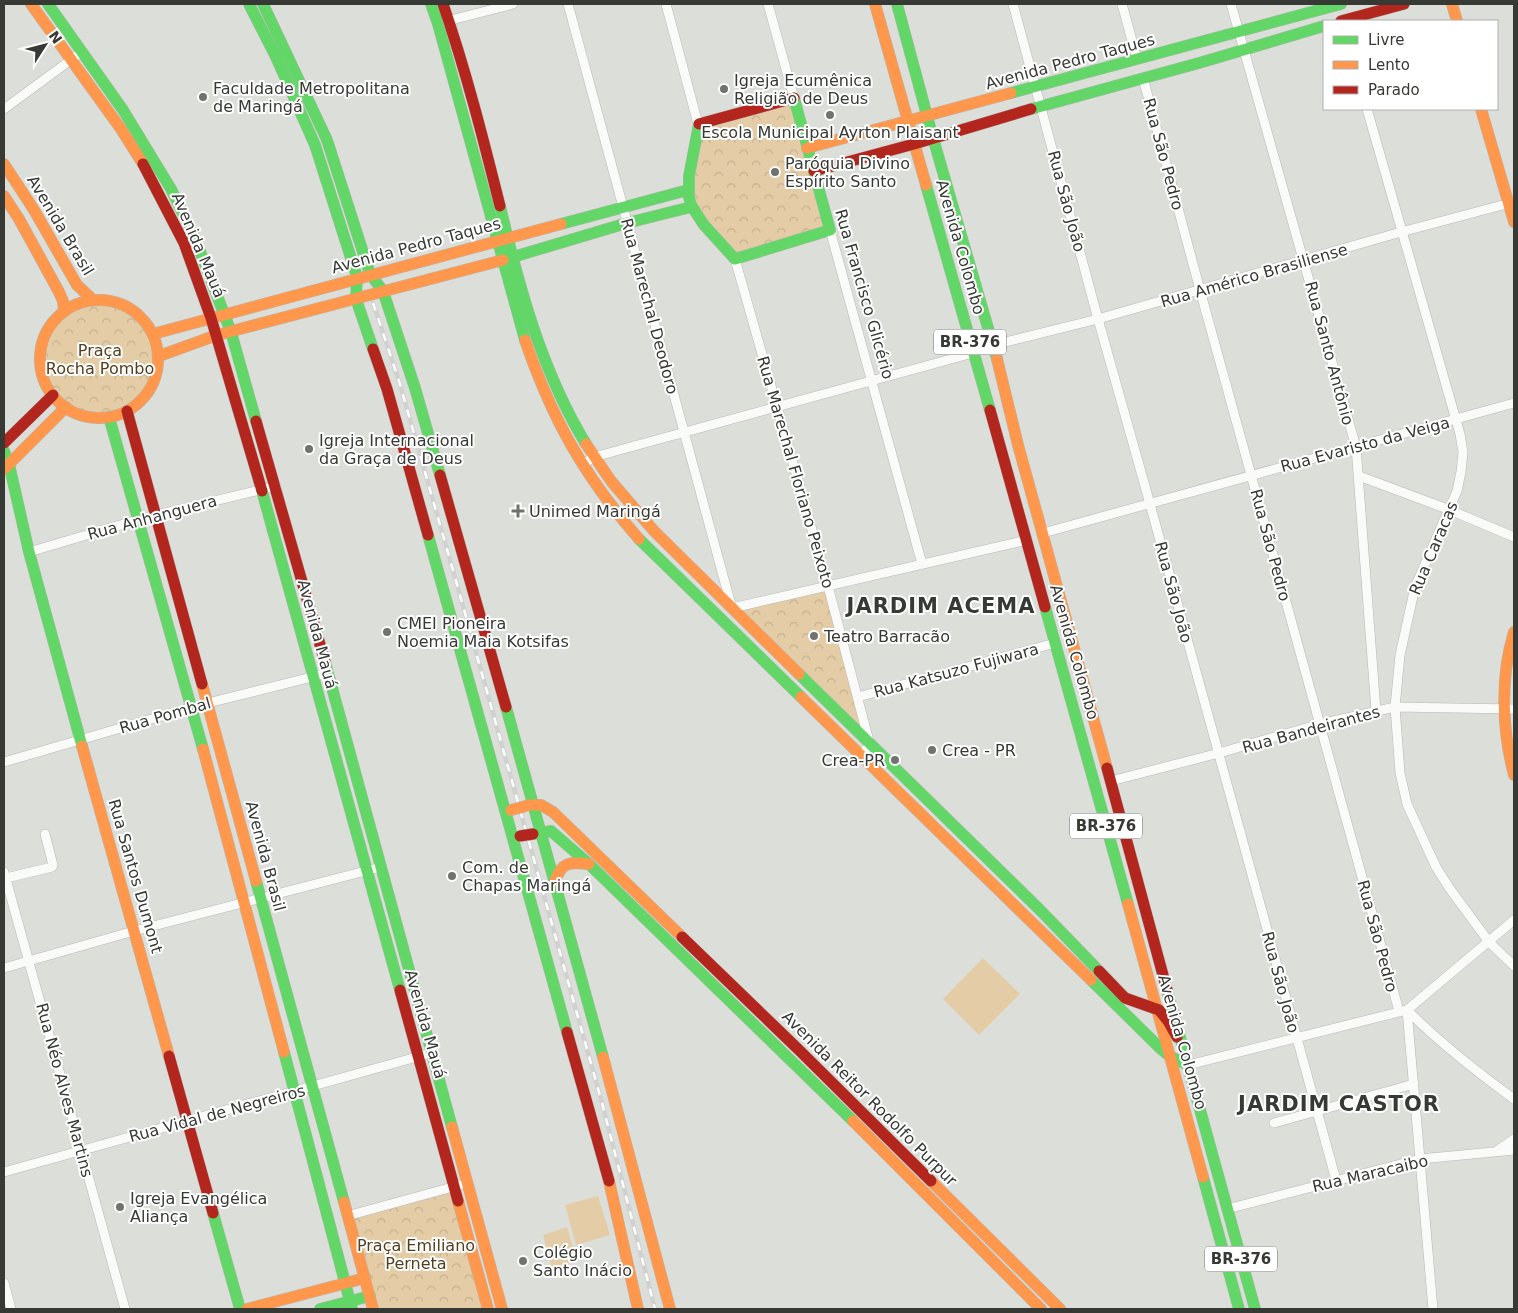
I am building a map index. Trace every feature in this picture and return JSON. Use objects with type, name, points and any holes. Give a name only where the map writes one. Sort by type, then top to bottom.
[{"type":"main road","name":"Avenida Mauá","points":[[31,4],[123,133],[162,199],[184,243],[217,335],[488,1309]]},
{"type":"main road","name":"Avenida Mauá","points":[[48,4],[133,126],[171,189],[195,238],[225,314],[276,486],[502,1309]]},
{"type":"main road","points":[[249,4],[315,145],[357,277],[356,299],[387,389],[516,834],[609,1181],[638,1309]]},
{"type":"main road","points":[[264,4],[327,140],[370,274],[383,292],[415,388],[537,833],[555,881],[670,1309]]},
{"type":"main road","points":[[430,4],[485,174],[546,395],[570,446],[608,504],[641,542],[1171,1057],[1188,1064]]},
{"type":"main road","points":[[443,4],[474,104],[485,174]]},
{"type":"main road","name":"Avenida Colombo","points":[[875,4],[997,432],[1238,1304]]},
{"type":"main road","name":"Avenida Colombo","points":[[897,4],[933,138],[993,346],[1014,431],[1254,1309]]},
{"type":"main road","name":"Avenida Pedro Taques","points":[[807,148],[1036,87],[1324,6],[1340,4]]},
{"type":"main road","points":[[1346,20],[1404,4]]},
{"type":"main road","points":[[1452,4],[1457,20]]},
{"type":"main road","points":[[814,171],[1323,26]]},
{"type":"main road","points":[[794,98],[698,124],[688,190],[692,207],[735,259],[830,230]]},
{"type":"main road","name":"Rua Francisco Glicério","points":[[794,98],[830,230]]},
{"type":"main road","points":[[1481,110],[1512,203],[1514,222]]},
{"type":"main road","points":[[123,133],[133,126]]},
{"type":"main road","points":[[315,145],[327,140]]},
{"type":"main road","name":"Avenida Brasil","points":[[4,164],[34,210],[76,285],[93,300]]},
{"type":"main road","name":"Avenida Pedro Taques","points":[[153,334],[357,277],[688,190]]},
{"type":"main road","name":"Avenida Brasil","points":[[4,196],[19,219],[59,292],[63,301],[64,312]]},
{"type":"main road","points":[[159,356],[217,335],[507,259],[627,223],[692,207]]},
{"type":"main road","points":[[93,300],[120,304],[133,311],[153,334],[159,356],[157,370],[151,387],[140,402],[127,411],[109,417],[86,416],[66,407],[53,395],[45,381],[41,362],[43,343],[51,326],[64,312],[78,303],[93,300]]},
{"type":"main road","points":[[529,333],[575,426],[619,493],[654,531],[870,745],[1032,902],[1125,998],[1156,1008],[1170,1024],[1188,1064]]},
{"type":"main road","points":[[4,442],[53,395]]},
{"type":"main road","points":[[6,467],[66,407]]},
{"type":"main road","name":"Avenida Brasil","points":[[127,411],[373,1309]]},
{"type":"main road","name":"Avenida Brasil","points":[[109,417],[192,707],[293,1093],[351,1305]]},
{"type":"main road","points":[[997,432],[1014,431]]},
{"type":"main road","points":[[1000,446],[1018,445]]},
{"type":"main road","name":"Rua Santos Dumont","points":[[4,451],[6,467],[80,740],[240,1309]]},
{"type":"main road","points":[[1514,632],[1508,662],[1509,709],[1504,724],[1514,775]]},
{"type":"main road","points":[[1061,668],[1082,676]]},
{"type":"main road","points":[[509,812],[530,805]]},
{"type":"main road","name":"Avenida Reitor Rodolfo Purpur","points":[[530,805],[541,805],[553,812],[844,1095],[1060,1309]]},
{"type":"main road","name":"Avenida Reitor Rodolfo Purpur","points":[[537,833],[551,832],[589,864],[835,1104],[1038,1307]]},
{"type":"main road","points":[[516,834],[537,833]]},
{"type":"main road","points":[[555,881],[559,868],[564,864],[589,864]]},
{"type":"main road","points":[[1022,912],[1032,902]]},
{"type":"main road","points":[[1128,906],[1140,919],[1149,925]]},
{"type":"main road","points":[[646,921],[655,912]]},
{"type":"main road","points":[[835,1104],[844,1095]]},
{"type":"main road","points":[[973,1241],[982,1231]]},
{"type":"main road","points":[[1010,1278],[1019,1268]]},
{"type":"main road","points":[[247,1309],[365,1278]]},
{"type":"main road","points":[[1038,1307],[1045,1295]]},
{"type":"main road","points":[[320,1309],[351,1305],[370,1296]]},
{"type":"main road","points":[[1238,1304],[1244,1299],[1254,1309]]},
{"type":"street","points":[[438,24],[513,4]]},
{"type":"street","name":"Rua Marechal Deodoro","points":[[568,4],[732,608]]},
{"type":"street","points":[[666,4],[698,124]]},
{"type":"street","name":"Rua Francisco Glicério","points":[[768,4],[794,98]]},
{"type":"street","name":"Rua São João","points":[[1013,4],[1336,1180]]},
{"type":"street","points":[[1122,4],[1137,59]]},
{"type":"street","name":"Rua Santo Antônio","points":[[1231,4],[1356,447],[1376,711]]},
{"type":"street","points":[[1340,4],[1342,20]]},
{"type":"street","points":[[4,109],[82,52]]},
{"type":"street","name":"Rua São Pedro","points":[[1143,78],[1320,724],[1409,1032],[1432,1309]]},
{"type":"street","name":"Rua Caracas","points":[[1367,110],[1460,434],[1463,452],[1462,472],[1450,510],[1428,554],[1415,587],[1407,617],[1400,655],[1395,707],[1400,773],[1407,804],[1436,867],[1489,942],[1514,966]]},
{"type":"street","name":"Rua Américo Brasiliense","points":[[993,346],[1304,261],[1401,232],[1512,203]]},
{"type":"street","name":"Rua Francisco Glicério","points":[[830,230],[922,564]]},
{"type":"street","name":"Rua Marechal Floriano Peixoto","points":[[735,259],[828,586],[870,745]]},
{"type":"street","points":[[582,465],[594,457],[974,353]]},
{"type":"street","name":"Rua Evaristo da Veiga","points":[[1043,533],[1514,403]]},
{"type":"street","points":[[1359,476],[1514,536]]},
{"type":"street","name":"Rua Anhanguera","points":[[29,552],[155,515],[276,486]]},
{"type":"street","points":[[721,619],[732,608],[1027,540]]},
{"type":"street","name":"Rua Katsuzo Fujiwara","points":[[858,697],[1055,643]]},
{"type":"street","name":"Rua Pombal","points":[[4,762],[192,707],[328,673]]},
{"type":"street","name":"Rua Bandeirantes","points":[[1111,781],[1320,724],[1395,707],[1509,709]]},
{"type":"street","points":[[861,755],[870,745]]},
{"type":"street","points":[[5,875],[52,867],[45,834]]},
{"type":"street","points":[[4,968],[244,901],[381,867]]},
{"type":"street","name":"Rua Néo Alves Martins","points":[[5,875],[125,1309]]},
{"type":"street","points":[[1188,1064],[1297,1039],[1403,1011],[1514,920]]},
{"type":"street","points":[[1403,1011],[1514,1099]]},
{"type":"street","points":[[1409,1032],[1425,1028]]},
{"type":"street","name":"Rua Vidal de Negreiros","points":[[4,1172],[431,1053]]},
{"type":"street","points":[[1274,1123],[1414,1084]]},
{"type":"street","points":[[1496,1151],[1514,1139]]},
{"type":"street","name":"Rua Maracaibo","points":[[1227,1209],[1420,1159],[1514,1150]]},
{"type":"street","points":[[347,1216],[467,1183]]},
{"type":"street","points":[[4,1283],[11,1309]]},
{"type":"green space","points":[[794,98],[830,230],[735,259],[688,195],[698,124]]},
{"type":"green space","name":"Praça Rocha Pombo","points":[[99,300],[121,305],[132,310],[148,326],[153,337],[158,359],[153,381],[148,392],[132,408],[121,413],[99,418],[77,413],[66,408],[50,392],[45,381],[40,359],[45,337],[50,326],[66,310],[77,305]]},
{"type":"green space","points":[[828,586],[870,745],[732,608]]},
{"type":"green space","points":[[983,958],[1020,994],[979,1035],[943,999]]},
{"type":"green space","name":"Praça Emiliano Perneta","points":[[455,1186],[488,1309],[373,1309],[347,1216]]},
{"type":"green space","points":[[598,1196],[610,1235],[576,1245],[565,1205]]},
{"type":"green space","points":[[567,1227],[577,1261],[552,1268],[543,1235]]},
{"type":"railway","points":[[373,303],[399,381],[458,588],[602,1103],[655,1309]]},
{"type":"traffic: fast","points":[[48,4],[123,110],[171,189],[195,238],[231,332],[256,421]]},
{"type":"traffic: fast","points":[[249,4],[276,57],[315,145],[357,277],[356,299],[373,349]]},
{"type":"traffic: fast","points":[[263,4],[327,140],[370,274],[383,291],[415,388],[440,475]]},
{"type":"traffic: fast","points":[[431,4],[525,340]]},
{"type":"traffic: fast","points":[[897,4],[933,138],[997,359]]},
{"type":"traffic: fast","points":[[1011,93],[1341,4]]},
{"type":"traffic: fast","points":[[1031,109],[1199,63],[1323,26]]},
{"type":"traffic: fast","points":[[699,124],[689,176],[691,205],[704,225],[735,259],[830,230],[794,98]]},
{"type":"traffic: fast","points":[[926,185],[990,410]]},
{"type":"traffic: fast","points":[[561,224],[688,190]]},
{"type":"traffic: fast","points":[[500,206],[515,267],[544,358],[570,416],[586,444]]},
{"type":"traffic: fast","points":[[503,260],[627,223],[691,207]]},
{"type":"traffic: fast","points":[[109,417],[203,749]]},
{"type":"traffic: fast","points":[[4,451],[9,464],[29,552],[82,746]]},
{"type":"traffic: fast","points":[[262,491],[400,990]]},
{"type":"traffic: fast","points":[[428,535],[567,1032]]},
{"type":"traffic: fast","points":[[639,539],[801,697]]},
{"type":"traffic: fast","points":[[1045,607],[1128,904]]},
{"type":"traffic: fast","points":[[325,662],[452,1127]]},
{"type":"traffic: fast","points":[[799,674],[1040,910],[1099,971]]},
{"type":"traffic: fast","points":[[506,707],[603,1057]]},
{"type":"traffic: fast","points":[[533,834],[551,831],[589,864],[853,1121]]},
{"type":"traffic: fast","points":[[256,881],[344,1202]]},
{"type":"traffic: fast","points":[[1091,980],[1160,1048],[1171,1057],[1188,1065]]},
{"type":"traffic: fast","points":[[1167,990],[1255,1309]]},
{"type":"traffic: fast","points":[[284,1052],[352,1309]]},
{"type":"traffic: fast","points":[[1203,1177],[1239,1309]]},
{"type":"traffic: fast","points":[[213,1213],[240,1309]]},
{"type":"traffic: fast","points":[[320,1309],[370,1296]]},
{"type":"traffic: slow","points":[[31,4],[121,129],[143,164]]},
{"type":"traffic: slow","points":[[875,4],[926,185]]},
{"type":"traffic: slow","points":[[1452,4],[1457,20]]},
{"type":"traffic: slow","points":[[807,148],[1011,93]]},
{"type":"traffic: slow","points":[[1481,110],[1514,222]]},
{"type":"traffic: slow","points":[[4,164],[34,210],[77,285],[93,300]]},
{"type":"traffic: slow","points":[[4,196],[19,219],[59,292],[63,301],[64,312]]},
{"type":"traffic: slow","points":[[153,334],[561,224]]},
{"type":"traffic: slow","points":[[159,356],[217,335],[503,260]]},
{"type":"traffic: slow","points":[[99,300],[121,305],[132,310],[148,326],[153,337],[158,359],[153,381],[148,392],[132,408],[121,413],[99,418],[77,413],[66,408],[50,392],[45,381],[40,359],[45,337],[50,326],[66,310],[77,305],[99,300]]},
{"type":"traffic: slow","points":[[525,340],[546,396],[572,446],[619,516],[639,539]]},
{"type":"traffic: slow","points":[[997,359],[1018,445],[1107,768]]},
{"type":"traffic: slow","points":[[4,469],[66,407]]},
{"type":"traffic: slow","points":[[586,444],[611,481],[654,531],[799,674]]},
{"type":"traffic: slow","points":[[1514,632],[1506,667],[1504,704],[1507,740],[1514,775]]},
{"type":"traffic: slow","points":[[202,684],[256,881]]},
{"type":"traffic: slow","points":[[801,697],[1091,980]]},
{"type":"traffic: slow","points":[[82,746],[169,1056]]},
{"type":"traffic: slow","points":[[203,749],[284,1052]]},
{"type":"traffic: slow","points":[[528,805],[541,805],[553,812],[682,937]]},
{"type":"traffic: slow","points":[[511,810],[526,806]]},
{"type":"traffic: slow","points":[[555,881],[564,866],[572,863],[589,864]]},
{"type":"traffic: slow","points":[[1128,904],[1203,1177]]},
{"type":"traffic: slow","points":[[603,1057],[670,1309]]},
{"type":"traffic: slow","points":[[853,1121],[1041,1309]]},
{"type":"traffic: slow","points":[[452,1127],[502,1309]]},
{"type":"traffic: slow","points":[[609,1181],[638,1309]]},
{"type":"traffic: slow","points":[[931,1181],[1060,1309]]},
{"type":"traffic: slow","points":[[458,1201],[488,1309]]},
{"type":"traffic: slow","points":[[344,1202],[373,1309]]},
{"type":"traffic: slow","points":[[247,1309],[365,1278]]},
{"type":"traffic: jam","points":[[443,4],[467,79],[500,206]]},
{"type":"traffic: jam","points":[[1345,20],[1404,4]]},
{"type":"traffic: jam","points":[[699,124],[794,98]]},
{"type":"traffic: jam","points":[[814,171],[914,144],[1031,109]]},
{"type":"traffic: jam","points":[[143,164],[184,243],[211,318],[262,491]]},
{"type":"traffic: jam","points":[[373,349],[387,389],[428,535]]},
{"type":"traffic: jam","points":[[4,443],[53,395]]},
{"type":"traffic: jam","points":[[990,410],[1045,607]]},
{"type":"traffic: jam","points":[[127,411],[202,684]]},
{"type":"traffic: jam","points":[[256,421],[325,662]]},
{"type":"traffic: jam","points":[[440,475],[506,707]]},
{"type":"traffic: jam","points":[[1107,768],[1167,990]]},
{"type":"traffic: jam","points":[[520,836],[533,834]]},
{"type":"traffic: jam","points":[[682,937],[931,1181]]},
{"type":"traffic: jam","points":[[1099,971],[1125,998],[1159,1010],[1177,1037]]},
{"type":"traffic: jam","points":[[400,990],[458,1201]]},
{"type":"traffic: jam","points":[[567,1032],[609,1181]]},
{"type":"traffic: jam","points":[[169,1056],[213,1213]]},
{"type":"place","name":"Igreja Ecumênica Religião de Deus","points":[[724,89]]},
{"type":"place","name":"Faculdade Metropolitana de Maringá","points":[[203,97]]},
{"type":"place","name":"Escola Municipal Ayrton Plaisant","points":[[830,115]]},
{"type":"place","name":"Paróquia Divino Espírito Santo","points":[[775,172]]},
{"type":"place","name":"Igreja Internacional da Graça de Deus","points":[[309,449]]},
{"type":"place","name":"Unimed Maringá","points":[[518,511]]},
{"type":"place","name":"CMEI Pioneira Noemia Maia Kotsifas","points":[[387,632]]},
{"type":"place","name":"Teatro Barracão","points":[[814,636]]},
{"type":"place","name":"Crea - PR","points":[[932,750]]},
{"type":"place","name":"Crea-PR","points":[[895,760]]},
{"type":"place","name":"Com. de Chapas Maringá","points":[[452,876]]},
{"type":"place","name":"Igreja Evangélica Aliança","points":[[120,1207]]},
{"type":"place","name":"Colégio Santo Inácio","points":[[523,1261]]},
{"type":"district","name":"JARDIM ACEMA","points":[[941,606]]},
{"type":"district","name":"JARDIM CASTOR","points":[[1339,1104]]}]
